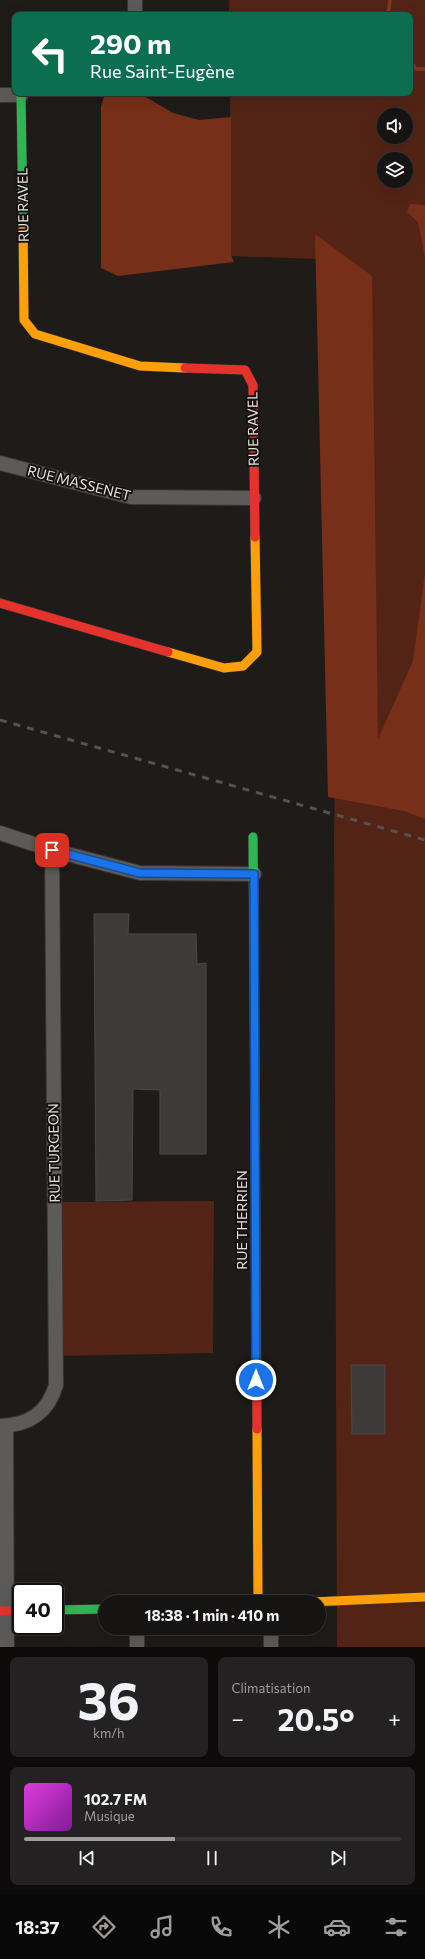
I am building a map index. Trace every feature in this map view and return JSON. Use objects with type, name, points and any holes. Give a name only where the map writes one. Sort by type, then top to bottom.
[{"type":"street","points":[[135,0],[135,12]]},
{"type":"street","points":[[0,95],[12,94]]},
{"type":"street","name":"RUE RAVEL","points":[[0,604],[224,668],[240,668],[250,661],[257,652],[253,385],[245,370],[140,366],[35,334],[24,320],[21,96]]},
{"type":"street","name":"RUE MASSENET","points":[[0,463],[130,497],[254,498]]},
{"type":"street","points":[[0,833],[52,850],[140,873],[254,874]]},
{"type":"street","name":"RUE THERRIEN","points":[[253,837],[258,1595]]},
{"type":"street","name":"RUE TURGEON","points":[[3,1426],[20,1424],[43,1411],[52,1399],[56,1385],[52,850]]},
{"type":"street","points":[[3,1426],[3,1611],[7,1647]]},
{"type":"street","points":[[326,1601],[425,1597]]},
{"type":"street","points":[[64,1610],[98,1609]]},
{"type":"street","points":[[137,1635],[137,1647]]},
{"type":"street","points":[[271,1635],[271,1647]]},
{"type":"shaded area","points":[[229,0],[425,0],[425,1647],[337,1647],[334,832],[345,260],[231,256],[230,96],[413,96],[413,12],[229,12]]},
{"type":"shaded area","points":[[104,96],[144,96],[173,113],[199,120],[231,117],[231,255],[234,262],[118,276],[101,268],[101,107]]},
{"type":"shaded area","points":[[410,204],[425,205],[425,257],[418,222],[407,212]]},
{"type":"shaded area","points":[[315,234],[372,276],[378,739],[413,661],[425,573],[425,819],[404,811],[328,797]]},
{"type":"shaded area","points":[[214,1201],[213,1353],[56,1356],[54,1202]]},
{"type":"building","points":[[94,914],[129,914],[128,934],[196,934],[197,964],[206,963],[206,1154],[160,1154],[160,1090],[133,1089],[132,1200],[96,1201]]},
{"type":"building","points":[[351,1365],[385,1365],[385,1434],[352,1434]]},
{"type":"waterway","points":[[388,12],[390,0]]},
{"type":"waterway","points":[[413,64],[416,69],[425,69]]},
{"type":"railway","points":[[0,720],[425,840]]},
{"type":"traffic: fast","points":[[21,96],[23,222]]},
{"type":"traffic: fast","points":[[253,837],[255,1105]]},
{"type":"traffic: fast","points":[[64,1610],[98,1609]]},
{"type":"traffic: slow","points":[[23,222],[24,320],[35,334],[140,366],[185,368]]},
{"type":"traffic: slow","points":[[168,652],[224,668],[243,666],[257,652],[255,537]]},
{"type":"traffic: slow","points":[[257,1429],[258,1595]]},
{"type":"traffic: slow","points":[[326,1601],[425,1597]]},
{"type":"traffic: jam","points":[[185,368],[245,370],[253,385],[255,537]]},
{"type":"traffic: jam","points":[[0,603],[168,652]]},
{"type":"traffic: jam","points":[[255,1105],[257,1429]]},
{"type":"traffic: jam","points":[[0,1611],[12,1611]]},
{"type":"route","points":[[52,850],[140,873],[254,874],[256,1380]]}]
